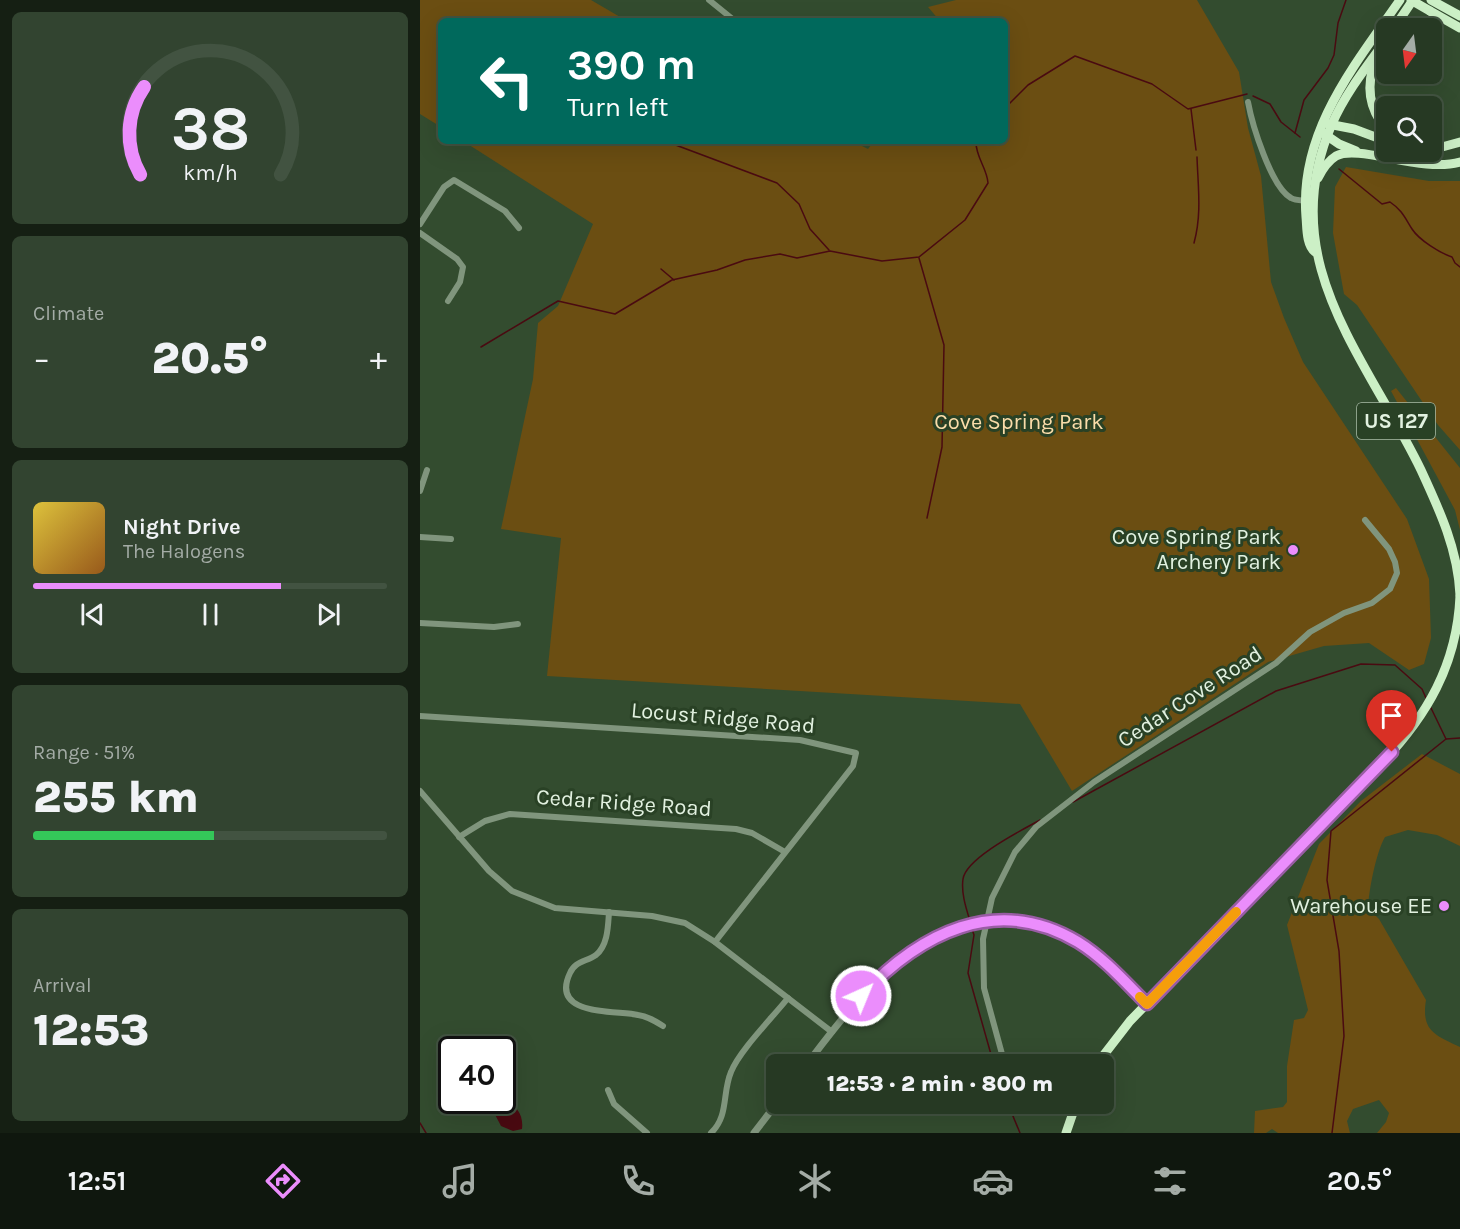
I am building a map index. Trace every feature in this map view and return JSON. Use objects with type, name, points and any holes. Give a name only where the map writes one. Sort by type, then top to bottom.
[{"type":"highway","name":"US 127","points":[[1104,1054],[1118,1034],[1380,765],[1417,723],[1435,694],[1449,662],[1457,629],[1460,596],[1457,561],[1440,513],[1401,429],[1336,313],[1321,278],[1315,252],[1309,242],[1308,170],[1350,73],[1400,0]]},
{"type":"highway","points":[[1400,18],[1412,0],[1460,16]]},
{"type":"highway","points":[[1432,5],[1460,28]]},
{"type":"highway","points":[[1315,185],[1325,128],[1376,54]]},
{"type":"highway","points":[[1376,61],[1372,70],[1370,96],[1376,114]]},
{"type":"highway","points":[[1325,128],[1376,139]]},
{"type":"highway","points":[[1325,128],[1346,148],[1367,155]]},
{"type":"highway","points":[[1442,147],[1460,142]]},
{"type":"highway","name":"US 127","points":[[1309,201],[1324,167],[1337,156],[1367,155],[1421,166],[1442,166],[1460,162]]},
{"type":"highway","points":[[1066,1133],[1073,1114]]},
{"type":"street","points":[[709,0],[731,18]]},
{"type":"street","points":[[1248,102],[1257,142],[1280,185],[1292,198],[1309,201]]},
{"type":"street","points":[[420,224],[444,187],[454,180],[505,211],[519,228]]},
{"type":"street","points":[[420,233],[457,259],[463,267],[460,282],[448,301]]},
{"type":"street","points":[[420,491],[427,470]]},
{"type":"street","name":"Cedar Cove Road","points":[[984,922],[994,891],[1010,860],[1028,835],[1044,820],[1116,767],[1276,663],[1310,632],[1344,613],[1372,603],[1390,589],[1397,573],[1395,562],[1389,549],[1365,520]]},
{"type":"street","points":[[420,537],[451,539]]},
{"type":"street","points":[[420,623],[494,627],[518,624]]},
{"type":"street","name":"Locust Ridge Road","points":[[420,716],[800,740],[856,753],[853,766],[715,942]]},
{"type":"street","points":[[420,791],[489,871],[512,891],[532,901],[555,908],[652,916],[685,923],[715,942],[832,1032]]},
{"type":"street","name":"Cedar Ridge Road","points":[[459,837],[485,821],[510,814],[736,829],[752,832],[786,852]]},
{"type":"street","points":[[609,912],[608,932],[600,950],[595,955],[579,962],[570,971],[568,993],[574,1002],[587,1010],[636,1014],[663,1026]]},
{"type":"street","points":[[815,1054],[872,985],[907,954],[948,931],[984,922],[1023,923],[1066,936],[1099,958],[1147,1004]]},
{"type":"street","points":[[984,922],[984,988],[1002,1054]]},
{"type":"street","points":[[711,1133],[720,1121],[724,1110],[731,1072],[788,998]]},
{"type":"street","points":[[608,1090],[614,1104],[647,1133]]},
{"type":"street","points":[[754,1133],[769,1114]]},
{"type":"green space","points":[[420,0],[591,0],[622,18],[438,18],[438,125],[420,114]]},
{"type":"green space","name":"Cove Spring Park","points":[[956,0],[1197,0],[1239,72],[1248,128],[1261,176],[1271,282],[1284,318],[1303,362],[1407,519],[1429,579],[1431,638],[1424,664],[1409,670],[1369,643],[1324,646],[1268,662],[1072,791],[1020,704],[547,676],[561,538],[501,529],[533,379],[538,323],[558,306],[593,224],[468,144],[858,144],[868,149],[872,144],[1008,144],[1008,18],[937,18],[928,7]]},
{"type":"green space","points":[[1346,167],[1429,181],[1460,181],[1460,450],[1438,425],[1357,305],[1344,294],[1333,233],[1335,187]]},
{"type":"green space","points":[[1396,388],[1460,468],[1460,530],[1455,510],[1391,391]]},
{"type":"green space","points":[[1422,754],[1460,774],[1460,846],[1437,835],[1408,830],[1385,837],[1374,871],[1368,908],[1379,919],[1426,1000],[1428,1025],[1437,1035],[1460,1047],[1460,1133],[1377,1133],[1386,1122],[1389,1113],[1379,1100],[1353,1109],[1347,1121],[1350,1133],[1278,1133],[1272,1129],[1266,1133],[1254,1133],[1255,1111],[1283,1107],[1287,1102],[1287,1066],[1294,1020],[1304,1018],[1308,1010],[1287,925],[1319,844],[1361,801]]},
{"type":"shaded area","points":[[516,1109],[520,1114],[522,1129],[513,1131],[501,1126],[495,1114],[516,1114]]},
{"type":"waterway","points":[[1295,133],[1304,100],[1328,68],[1334,55],[1338,23],[1346,0]]},
{"type":"waterway","points":[[1008,105],[1028,85],[1075,56],[1152,84],[1188,109],[1247,94]]},
{"type":"waterway","points":[[1253,96],[1270,104],[1281,122],[1300,137]]},
{"type":"waterway","points":[[1191,109],[1196,150]]},
{"type":"waterway","points":[[673,144],[777,183],[799,204],[810,229],[829,250]]},
{"type":"waterway","points":[[481,347],[558,301],[615,314],[672,280],[717,270],[745,260],[780,254],[797,258],[830,251],[882,261],[919,257],[965,220],[988,183],[976,144]]},
{"type":"waterway","points":[[1194,243],[1199,211],[1197,157]]},
{"type":"waterway","points":[[1339,169],[1382,204],[1390,202],[1394,205],[1420,237],[1452,257],[1460,267]]},
{"type":"waterway","points":[[919,258],[944,345],[942,447],[927,518]]},
{"type":"waterway","points":[[661,269],[674,280]]},
{"type":"waterway","points":[[1073,802],[1276,691],[1361,664],[1395,665],[1422,689],[1426,698]]},
{"type":"waterway","points":[[1431,708],[1446,739]]},
{"type":"waterway","points":[[1332,1133],[1344,1036],[1339,951],[1327,880],[1331,831],[1446,739],[1460,738]]},
{"type":"waterway","points":[[970,921],[963,890],[966,871],[996,845],[1040,820]]},
{"type":"waterway","points":[[972,929],[974,935],[968,973],[991,1054]]},
{"type":"waterway","points":[[1012,1114],[1020,1133]]},
{"type":"waterway","points":[[420,1123],[426,1133]]},
{"type":"slow traffic","points":[[1140,997],[1147,1004],[1236,912]]},
{"type":"place","name":"Cove Spring Park Archery Park","points":[[1293,550]]},
{"type":"place","name":"Warehouse EE","points":[[1444,906]]},
{"type":"route","points":[[861,996],[902,957],[934,937],[963,926],[1007,921],[1052,930],[1078,943],[1108,966],[1147,1004],[1392,752]]}]
